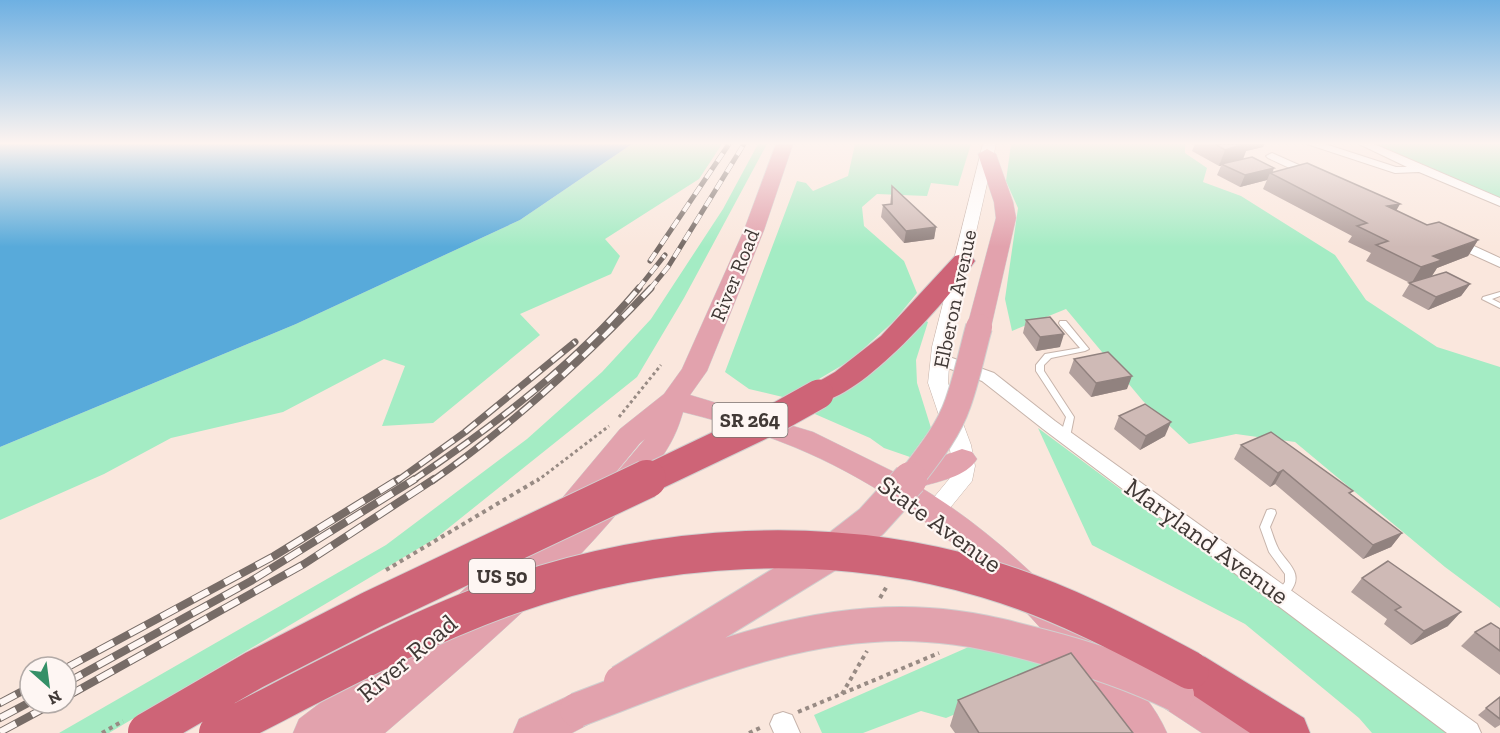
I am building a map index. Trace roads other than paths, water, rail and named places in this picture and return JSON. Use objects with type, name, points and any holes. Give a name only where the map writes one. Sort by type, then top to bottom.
[{"type":"highway","points":[[142,727],[371,610],[777,418],[845,378],[891,342],[963,261]]},
{"type":"highway","points":[[219,733],[378,653],[508,597],[627,563],[731,549],[821,550],[932,565],[987,579],[1113,629],[1184,682],[1288,733]]},
{"type":"main road","name":"River Road","points":[[313,733],[373,688],[494,583],[588,488],[630,436],[673,400],[694,372],[754,230],[773,178]]},
{"type":"main road","points":[[533,733],[577,710],[831,553],[871,522],[895,498],[935,447],[949,423],[961,394],[1006,218],[1006,206],[993,178]]},
{"type":"main road","name":"River Road","points":[[355,733],[472,636],[592,524],[662,437],[673,400]]},
{"type":"main road","name":"State Avenue","points":[[673,400],[751,420],[801,438],[857,465],[933,513],[1034,597],[1094,662],[1147,733]]},
{"type":"main road","points":[[891,485],[948,467],[962,459]]},
{"type":"main road","points":[[577,710],[727,655],[782,639],[857,626],[912,624],[1002,636],[1112,666],[1184,682],[1236,733]]},
{"type":"street","name":"Elberon Avenue","points":[[962,459],[938,383],[941,347],[981,178]]},
{"type":"street","points":[[1320,178],[1324,180]]},
{"type":"street","points":[[1445,178],[1500,202]]},
{"type":"street","points":[[1438,234],[1500,263]]},
{"type":"street","name":"Maryland Avenue","points":[[941,359],[976,370],[988,377],[1065,437],[1468,733]]},
{"type":"street","points":[[933,513],[961,481],[962,459]]},
{"type":"lane","points":[[1500,294],[1486,299],[1500,306]]},
{"type":"lane","points":[[1063,323],[1085,350],[1048,356],[1040,365],[1040,371],[1070,417],[1065,437]]},
{"type":"lane","points":[[1271,513],[1265,527],[1273,549],[1290,573],[1291,583],[1281,595]]},
{"type":"water","points":[[0,178],[582,178],[520,220],[296,324],[0,447]]},
{"type":"railway","points":[[650,261],[706,178]]},
{"type":"railway","points":[[650,289],[668,267],[723,178]]},
{"type":"railway","points":[[638,289],[665,255]]},
{"type":"railway","points":[[414,480],[533,392],[615,316],[639,288]]},
{"type":"railway","points":[[432,481],[462,460],[547,390],[651,288]]},
{"type":"railway","points":[[397,481],[465,432],[575,342]]},
{"type":"railway","points":[[78,662],[274,556],[399,479]]},
{"type":"railway","points":[[78,690],[304,564],[434,479]]},
{"type":"railway","points":[[78,676],[251,581],[414,480]]},
{"type":"railway","points":[[0,703],[18,693]]},
{"type":"railway","points":[[0,718],[18,708]]},
{"type":"railway","points":[[0,732],[32,715]]}]
